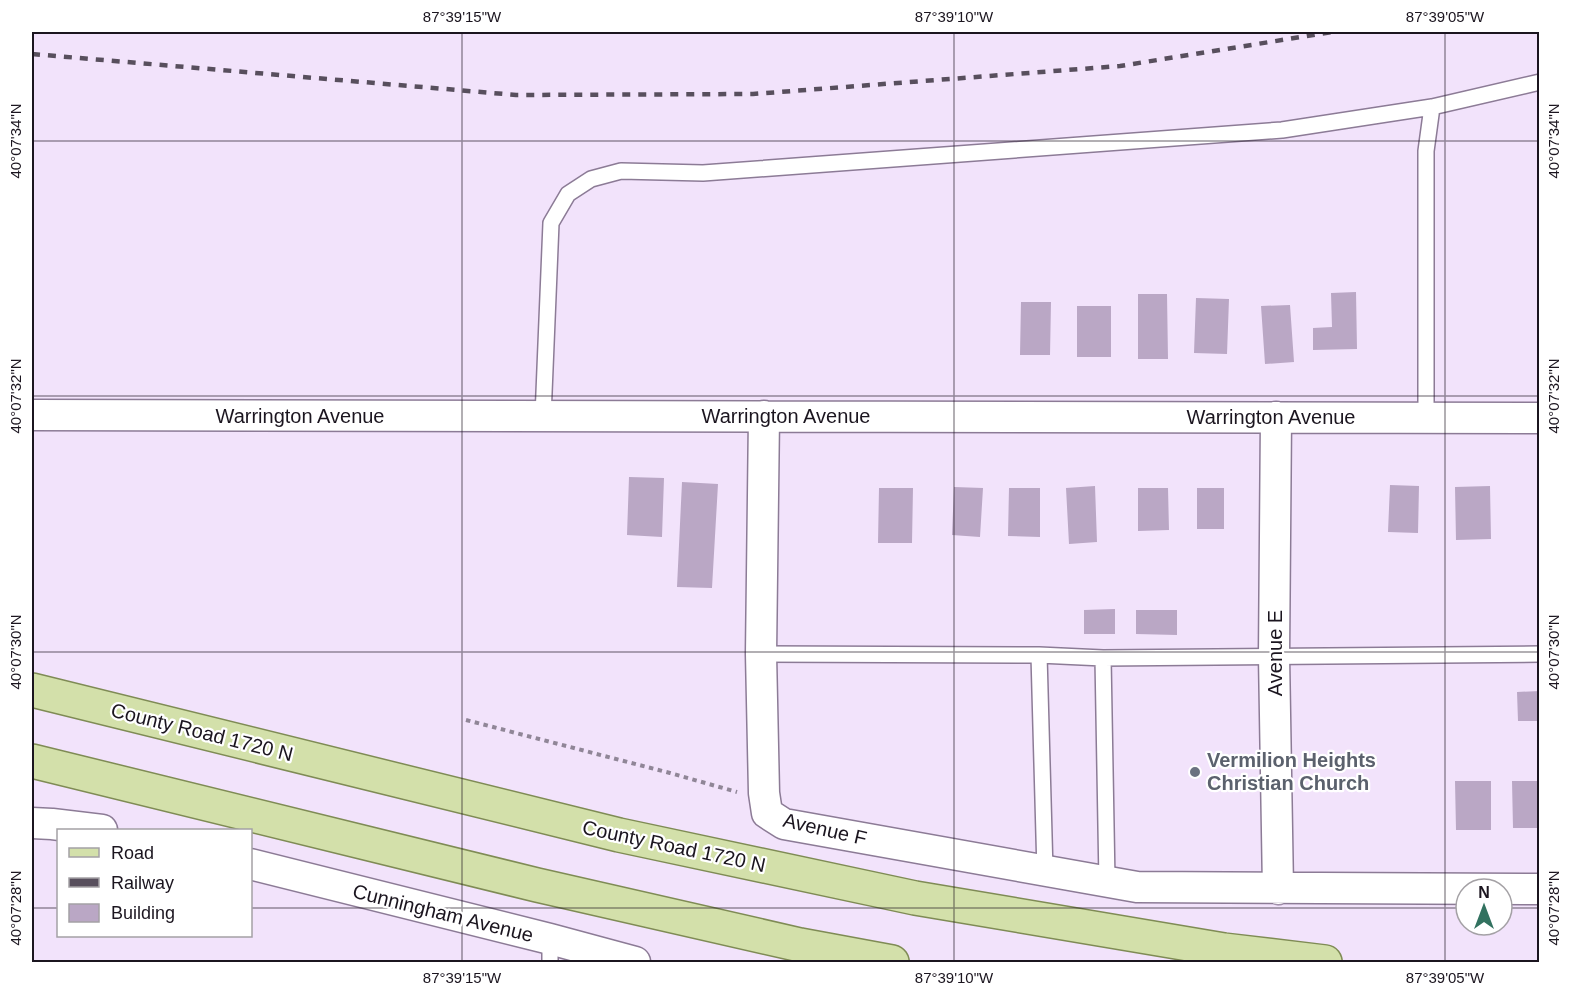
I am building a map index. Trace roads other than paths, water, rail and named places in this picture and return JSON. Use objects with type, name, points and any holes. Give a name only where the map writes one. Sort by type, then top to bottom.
[{"type":"main road","name":"County Road 1720 N","points":[[32,690],[641,840],[915,898],[1224,950],[1325,963]]},
{"type":"main road","points":[[32,761],[537,885],[800,945],[892,963]]},
{"type":"street","name":"Warrington Avenue","points":[[32,415],[1539,418]]},
{"type":"street","name":"Avenue F","points":[[764,416],[761,654],[764,794],[767,813],[784,824],[1137,887],[1278,889]]},
{"type":"street","name":"Avenue E","points":[[1276,417],[1274,656],[1278,889]]},
{"type":"street","points":[[32,824],[88,829]]},
{"type":"street","name":"Cunningham Avenue","points":[[252,865],[550,951],[635,963]]},
{"type":"street","points":[[1278,889],[1539,888]]},
{"type":"lane","points":[[543,417],[551,223],[568,194],[591,179],[621,171],[703,173],[1282,130],[1432,107],[1539,82]]},
{"type":"lane","points":[[1426,417],[1426,151],[1432,107]]},
{"type":"lane","points":[[761,654],[1103,657],[1539,654]]},
{"type":"lane","points":[[1039,655],[1046,872]]},
{"type":"lane","points":[[1103,657],[1107,882]]},
{"type":"railway","points":[[32,54],[516,95],[753,94],[1120,66],[1332,32]]},
{"type":"place","name":"Vermilion Heights Christian Church","points":[[1195,772]]}]
